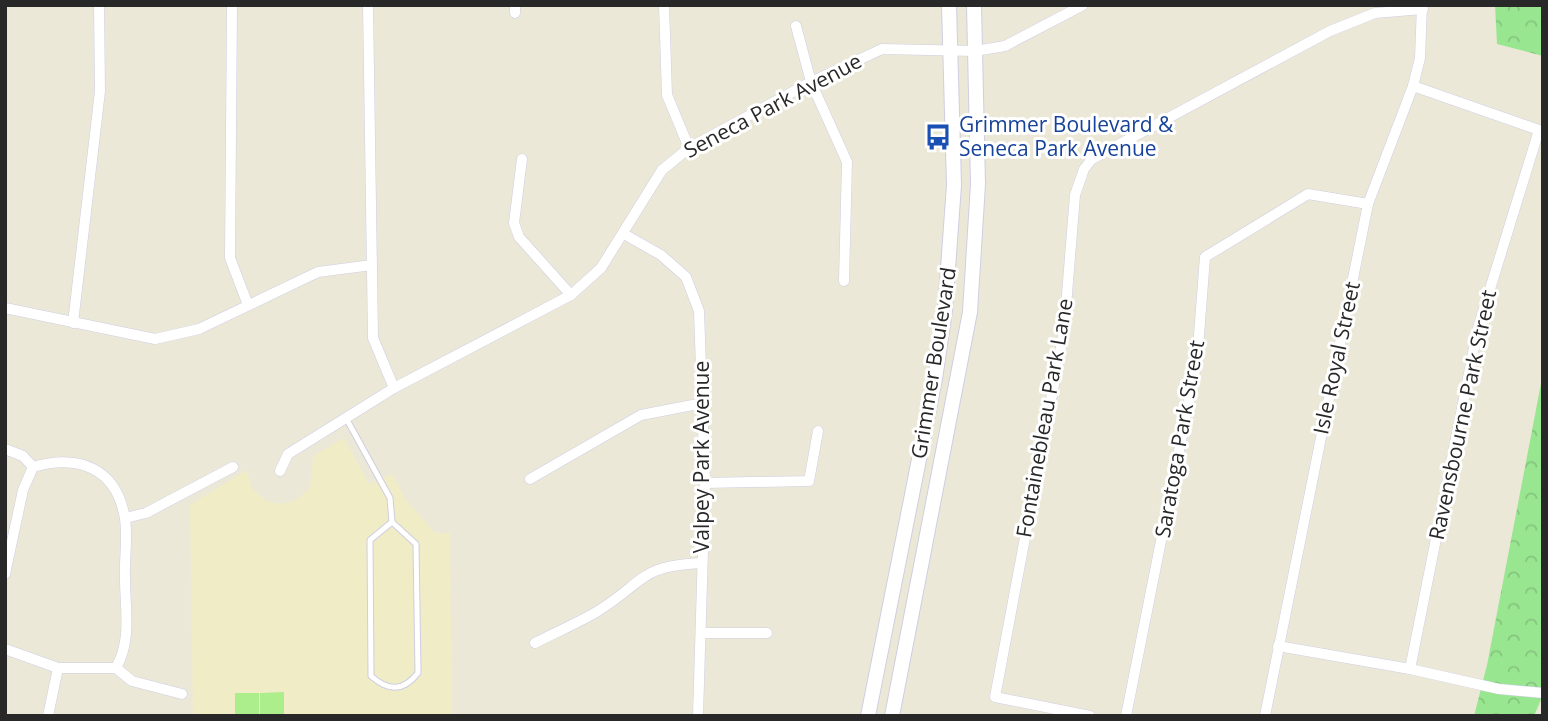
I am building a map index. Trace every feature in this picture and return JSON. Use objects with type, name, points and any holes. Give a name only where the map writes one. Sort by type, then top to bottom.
[{"type":"main road","name":"Grimmer Boulevard","points":[[868,716],[935,379],[946,310],[954,185],[949,5]]},
{"type":"main road","name":"Grimmer Boulevard","points":[[892,716],[970,312],[978,184],[974,5]]},
{"type":"street","points":[[73,323],[100,91],[99,5]]},
{"type":"street","points":[[232,5],[230,258],[248,305]]},
{"type":"street","points":[[368,5],[373,338],[394,388]]},
{"type":"street","points":[[664,5],[667,95],[688,148]]},
{"type":"street","name":"Seneca Park Avenue","points":[[280,471],[288,454],[394,388],[571,295],[601,268],[662,170],[688,148],[811,82],[881,49],[975,51],[1005,46],[1083,5]]},
{"type":"street","name":"Isle Royal Street","points":[[1265,716],[1368,204],[1413,86],[1420,58],[1422,7]]},
{"type":"street","name":"Fontainebleau Park Lane","points":[[1090,716],[995,697],[1064,331],[1078,183],[1092,159],[1330,31],[1375,13],[1422,7]]},
{"type":"street","points":[[796,26],[811,82],[847,162],[844,281]]},
{"type":"street","name":"Ravensbourne Park Street","points":[[1410,669],[1478,328],[1539,130],[1413,86]]},
{"type":"street","points":[[522,159],[514,223],[519,237],[571,295]]},
{"type":"street","name":"Saratoga Park Street","points":[[1126,716],[1197,361],[1205,257],[1308,194],[1368,204]]},
{"type":"street","name":"Valpey Park Avenue","points":[[624,234],[661,255],[686,277],[699,311],[705,483],[698,716]]},
{"type":"street","points":[[5,308],[155,339],[199,329],[318,272],[372,265]]},
{"type":"street","points":[[530,480],[640,415],[704,402]]},
{"type":"street","points":[[705,483],[809,481],[818,431]]},
{"type":"street","points":[[5,449],[23,456],[33,467]]},
{"type":"street","points":[[33,467],[57,460],[95,468],[107,477],[125,518],[126,650],[116,668]]},
{"type":"street","points":[[5,574],[23,490],[33,467]]},
{"type":"street","points":[[125,518],[146,513],[233,467]]},
{"type":"street","points":[[535,643],[599,610],[644,574],[668,565],[702,563]]},
{"type":"street","points":[[701,633],[768,634]]},
{"type":"street","points":[[1278,646],[1410,669],[1499,689],[1543,693]]},
{"type":"street","points":[[5,649],[58,668],[116,668],[132,681],[182,694]]},
{"type":"street","points":[[48,716],[58,668]]},
{"type":"lane","points":[[346,418],[390,498],[392,522],[416,544],[418,673],[408,685],[398,689],[382,685],[371,676],[370,540],[392,522]]},
{"type":"shaded area","points":[[344,438],[369,484],[392,474],[406,500],[435,533],[450,533],[452,716],[193,716],[190,505],[247,470],[252,488],[266,501],[282,504],[296,500],[310,488],[313,456]]},
{"type":"green space","points":[[1495,5],[1543,5],[1543,56],[1497,44]]},
{"type":"green space","points":[[1543,373],[1543,695],[1534,716],[1474,716],[1487,665]]},
{"type":"green space","points":[[284,692],[284,716],[260,716],[260,693]]},
{"type":"green space","points":[[235,693],[259,693],[259,716],[235,716]]},
{"type":"place","name":"Grimmer Boulevard & Seneca Park Avenue","points":[[938,137]]}]
